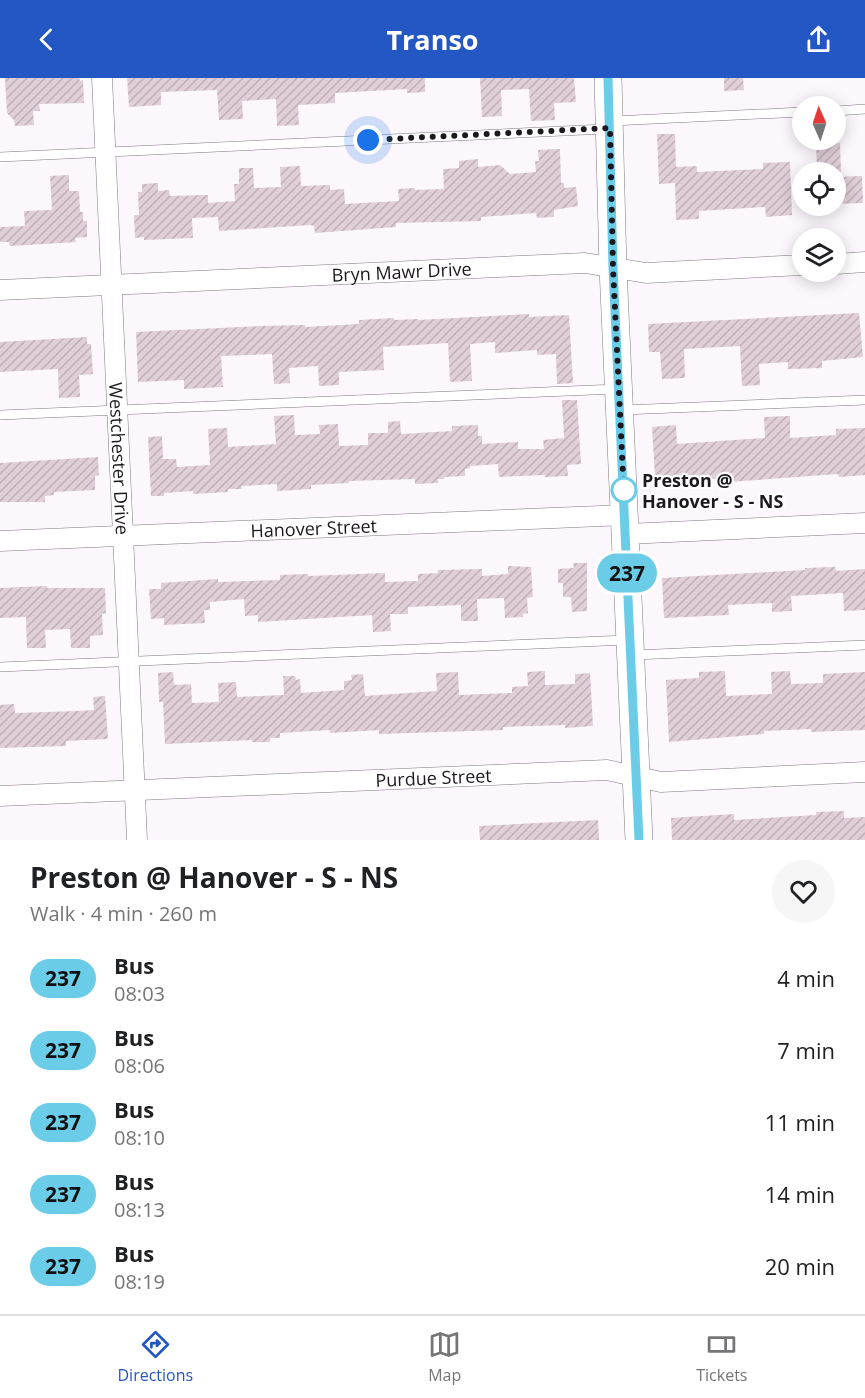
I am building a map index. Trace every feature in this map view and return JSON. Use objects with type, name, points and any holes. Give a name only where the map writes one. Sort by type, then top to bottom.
[{"type":"main road","points":[[609,78],[613,268],[639,840]]},
{"type":"street","name":"Westchester Drive","points":[[102,78],[137,840]]},
{"type":"street","points":[[846,263],[865,262]]},
{"type":"street","name":"Bryn Mawr Drive","points":[[0,290],[585,263],[646,273],[792,266]]},
{"type":"street","name":"Hanover Street","points":[[0,541],[123,536],[625,525],[865,523]]},
{"type":"street","name":"Purdue Street","points":[[0,796],[607,770],[661,782],[865,772]]},
{"type":"lane","points":[[846,110],[865,109]]},
{"type":"lane","points":[[0,157],[610,125],[792,113]]},
{"type":"lane","points":[[0,415],[117,410],[620,399],[865,400]]},
{"type":"lane","points":[[0,667],[129,661],[631,648],[865,645]]},
{"type":"building","points":[[5,78],[79,78],[80,81],[83,80],[84,103],[39,104],[40,111],[33,111],[34,125],[15,126],[14,120],[7,113]]},
{"type":"building","points":[[127,78],[425,78],[425,92],[407,93],[407,89],[335,93],[335,103],[298,105],[299,125],[277,126],[276,99],[242,101],[243,119],[219,120],[217,90],[161,92],[161,105],[129,107]]},
{"type":"building","points":[[480,78],[574,78],[576,102],[554,103],[555,120],[531,121],[529,89],[501,90],[502,116],[482,117]]},
{"type":"building","points":[[724,78],[743,78],[744,90],[724,91]]},
{"type":"building","points":[[657,134],[675,134],[676,167],[697,166],[697,172],[763,169],[763,163],[790,162],[792,215],[766,217],[765,207],[699,211],[699,219],[676,220],[675,183],[659,184]]},
{"type":"building","points":[[560,149],[561,183],[564,183],[564,188],[576,187],[578,206],[554,210],[554,217],[537,218],[536,213],[481,217],[481,221],[396,223],[396,227],[315,233],[314,226],[310,225],[219,231],[218,217],[192,218],[193,238],[144,240],[144,237],[135,238],[134,215],[139,215],[138,192],[142,192],[142,184],[158,183],[158,191],[169,190],[170,196],[208,195],[208,203],[235,201],[234,184],[239,184],[239,168],[253,168],[254,188],[281,187],[280,167],[300,166],[301,186],[330,185],[330,190],[344,189],[345,204],[399,201],[398,189],[444,189],[443,169],[459,168],[459,161],[478,159],[478,167],[500,165],[510,174],[536,172],[535,161],[539,161],[538,150]]},
{"type":"building","points":[[816,150],[840,150],[841,162],[817,162]]},
{"type":"building","points":[[69,175],[69,191],[79,191],[80,212],[83,212],[83,221],[87,221],[87,237],[75,238],[76,242],[10,246],[9,242],[0,242],[0,227],[25,226],[24,211],[52,210],[50,176]]},
{"type":"building","points":[[862,176],[863,203],[846,204],[846,177]]},
{"type":"building","points":[[859,313],[863,357],[822,361],[822,368],[788,369],[788,362],[759,364],[760,385],[742,386],[740,346],[684,349],[685,378],[662,379],[660,352],[649,352],[648,324]]},
{"type":"building","points":[[529,314],[529,317],[569,315],[573,383],[557,384],[556,354],[537,355],[537,350],[495,353],[495,342],[470,344],[472,381],[450,382],[448,343],[383,347],[384,370],[339,372],[339,385],[319,386],[318,366],[289,368],[290,383],[274,384],[272,354],[221,356],[223,387],[184,389],[184,380],[138,382],[136,332],[260,326],[305,325],[305,327],[359,324],[359,320],[394,318],[394,320],[418,320]]},
{"type":"building","points":[[87,337],[87,344],[91,344],[93,374],[79,375],[80,397],[59,398],[58,369],[0,372],[0,342]]},
{"type":"building","points":[[562,400],[577,400],[581,464],[567,465],[568,476],[499,477],[498,464],[470,466],[465,469],[465,476],[444,477],[444,479],[438,479],[438,483],[415,484],[415,479],[349,481],[349,483],[311,485],[311,489],[277,491],[277,484],[241,486],[242,489],[228,489],[228,492],[193,494],[193,491],[151,496],[148,437],[162,436],[163,459],[176,459],[177,467],[210,465],[208,429],[227,428],[228,447],[276,444],[274,416],[294,415],[295,435],[320,434],[319,425],[338,424],[339,446],[368,445],[368,433],[388,433],[388,422],[400,421],[401,434],[452,431],[452,426],[478,425],[478,436],[482,436],[482,444],[518,442],[518,449],[544,449],[543,440],[564,438]]},
{"type":"building","points":[[790,416],[790,438],[836,435],[836,429],[865,428],[865,475],[839,477],[838,474],[728,482],[727,478],[698,480],[698,475],[655,477],[652,427],[676,425],[677,444],[765,438],[764,417]]},
{"type":"building","points":[[98,457],[99,475],[95,476],[95,490],[54,492],[54,495],[45,496],[45,502],[0,502],[0,463]]},
{"type":"building","points":[[573,563],[587,563],[587,611],[572,612],[571,597],[563,597],[563,583],[558,583],[558,569],[574,568]]},
{"type":"building","points":[[508,566],[531,567],[533,597],[527,598],[528,613],[523,614],[523,617],[505,618],[504,598],[477,599],[478,621],[461,621],[461,605],[408,607],[408,614],[390,614],[391,631],[373,632],[372,615],[258,622],[258,615],[245,616],[244,599],[210,602],[210,610],[204,610],[205,623],[164,625],[164,618],[151,619],[149,589],[161,589],[161,583],[218,579],[218,582],[280,580],[280,575],[385,573],[385,582],[418,581],[418,574],[438,573],[438,570],[482,569],[482,576],[508,574]]},
{"type":"building","points":[[835,567],[836,571],[865,569],[865,610],[844,611],[843,593],[791,596],[792,611],[772,612],[772,603],[728,605],[729,615],[664,618],[662,578]]},
{"type":"building","points":[[47,586],[47,588],[105,588],[106,613],[102,614],[103,635],[90,636],[90,648],[71,648],[70,629],[45,630],[46,648],[27,648],[26,617],[0,618],[0,588]]},
{"type":"building","points":[[545,671],[545,685],[575,684],[575,674],[590,673],[593,726],[503,727],[503,730],[379,734],[379,730],[330,733],[330,730],[280,733],[280,738],[270,738],[270,742],[252,742],[252,740],[165,744],[163,702],[159,702],[158,673],[173,672],[174,685],[191,684],[192,703],[219,702],[218,683],[236,682],[237,697],[284,695],[283,676],[295,676],[296,680],[300,679],[301,693],[344,690],[344,681],[352,680],[351,675],[363,674],[365,696],[437,691],[436,673],[458,672],[459,695],[512,693],[512,687],[528,686],[527,672]]},
{"type":"building","points":[[725,671],[726,696],[772,694],[771,672],[790,671],[791,684],[823,683],[823,674],[865,672],[865,730],[764,731],[764,734],[669,742],[666,680],[699,678],[699,672]]},
{"type":"building","points":[[105,696],[108,739],[66,741],[66,746],[0,748],[0,705],[14,704],[15,713],[94,710],[93,697]]},
{"type":"building","points":[[844,811],[844,818],[865,817],[865,840],[672,840],[671,818],[734,814],[734,820]]},
{"type":"building","points":[[598,820],[599,840],[480,840],[479,826]]},
{"type":"bus line","name":"237","points":[[608,78],[613,268],[639,840]]},
{"type":"place","name":"Preston @ Hanover - S - NS","points":[[624,490]]},
{"type":"route","points":[[368,140],[610,128],[613,268],[624,495],[624,490]]}]
